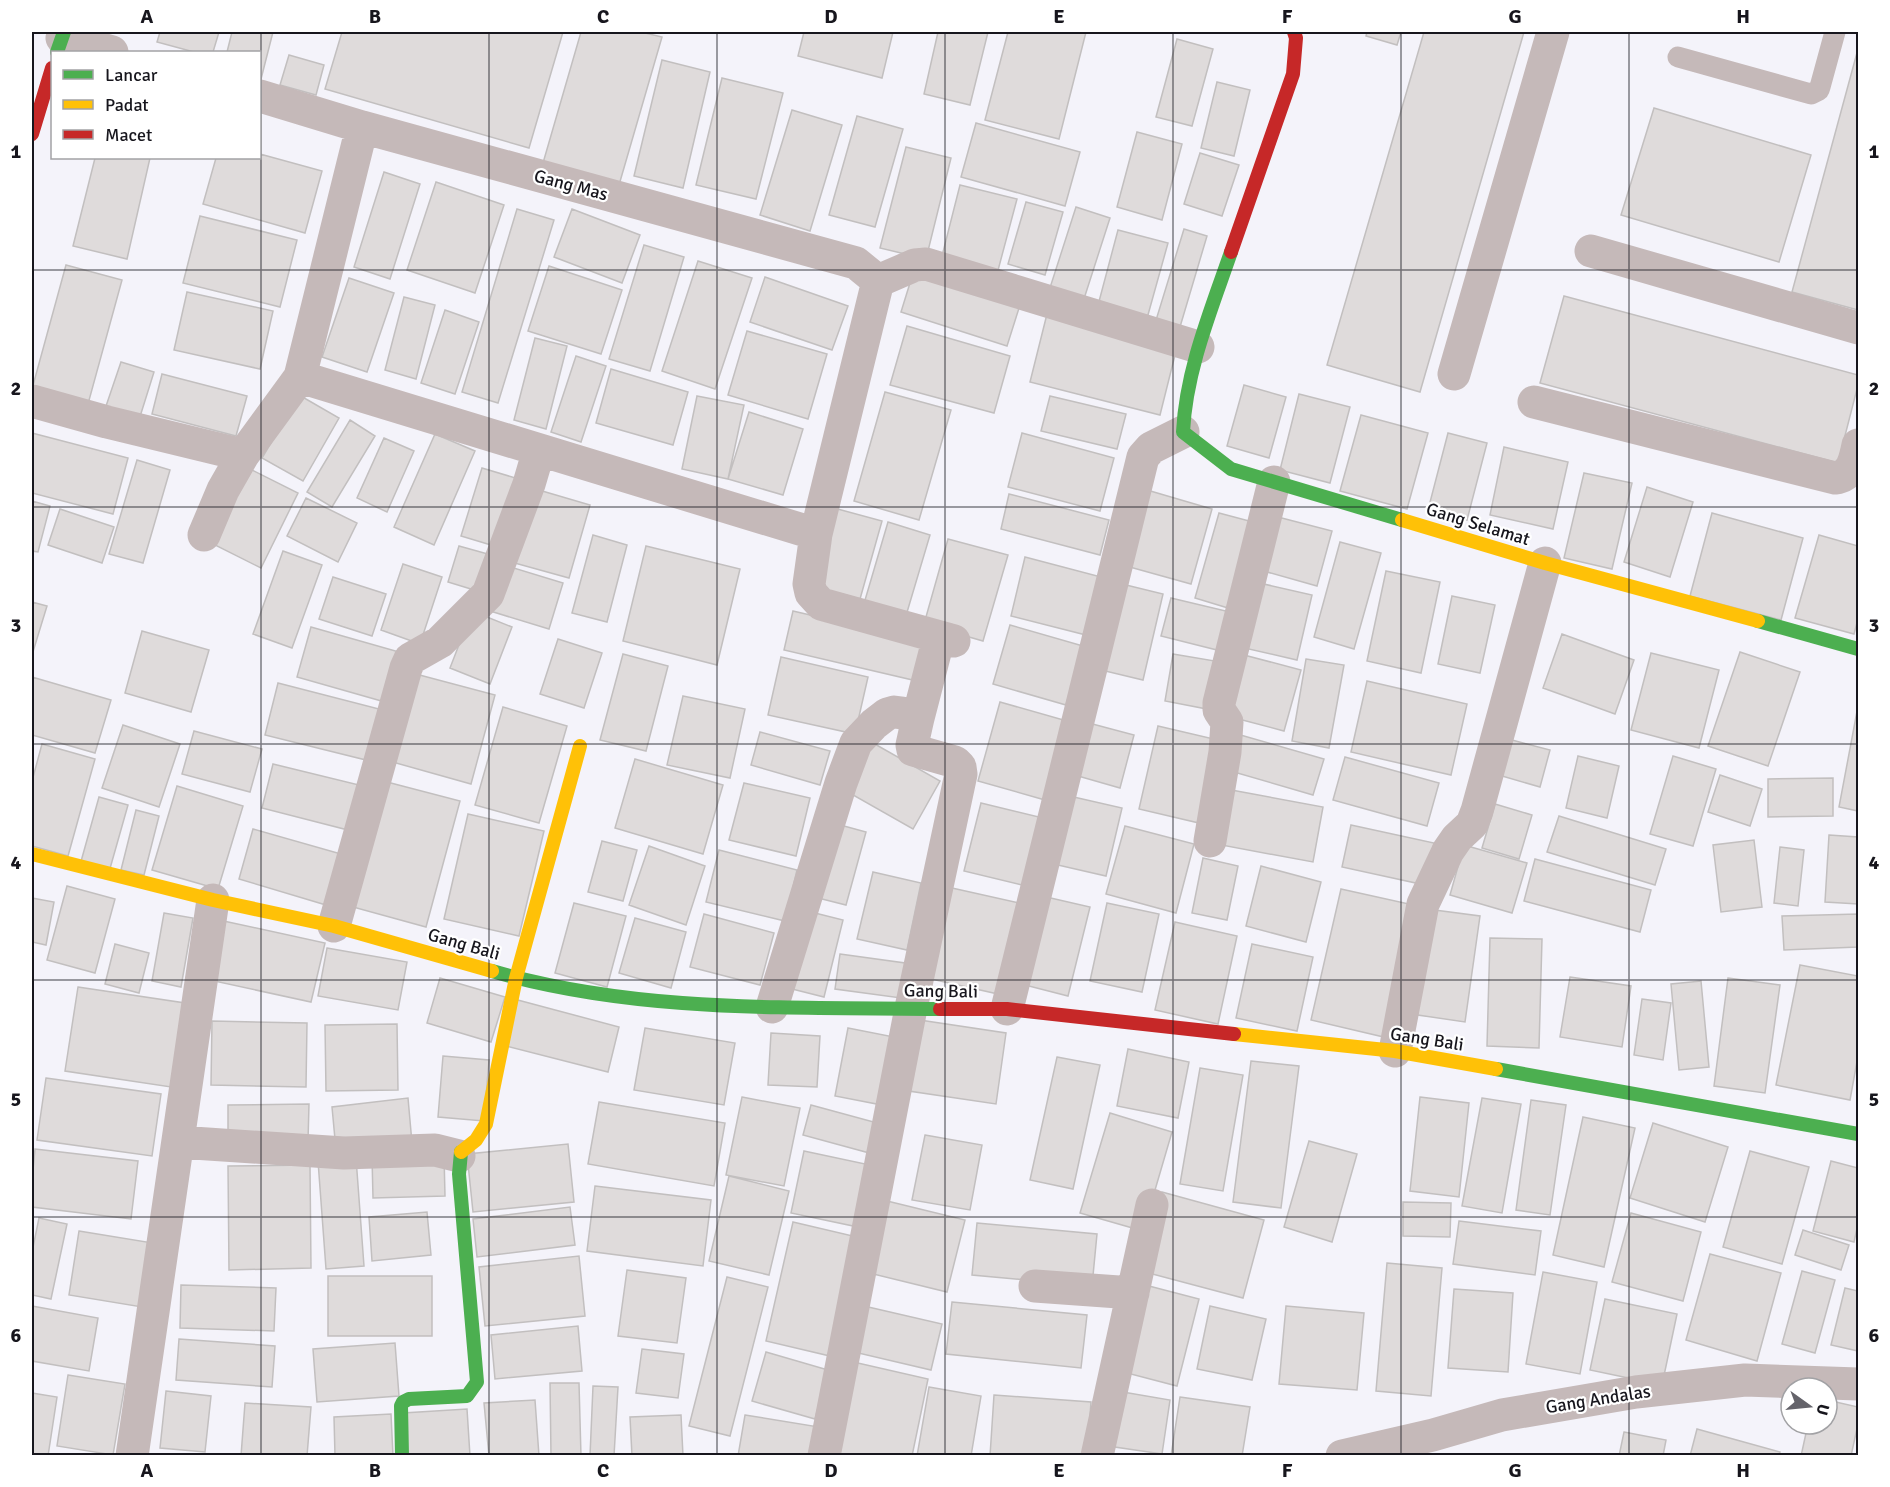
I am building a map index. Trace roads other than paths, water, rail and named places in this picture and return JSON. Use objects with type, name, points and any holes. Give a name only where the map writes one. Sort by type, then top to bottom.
[{"type":"street","points":[[1007,1009],[1143,457],[1151,448],[1183,432],[1184,408],[1198,347],[1293,74],[1296,38],[1294,32]]},
{"type":"street","points":[[1454,374],[1553,32]]},
{"type":"street","points":[[61,40],[108,51]]},
{"type":"street","points":[[32,134],[51,71]]},
{"type":"street","name":"Gang Mas","points":[[261,96],[362,127],[856,263],[878,281]]},
{"type":"street","points":[[204,535],[223,490],[243,455],[300,377],[362,127]]},
{"type":"street","points":[[1591,251],[1858,328]]},
{"type":"street","points":[[824,1455],[911,1008],[961,774],[960,767],[955,762],[913,750],[912,745],[918,718],[947,639],[821,604],[815,599],[809,584],[816,534],[878,281],[915,265],[926,264],[1198,347]]},
{"type":"street","points":[[300,377],[816,534]]},
{"type":"street","points":[[32,401],[243,455]]},
{"type":"street","points":[[1534,402],[1835,478],[1843,477],[1850,470],[1858,445]]},
{"type":"street","name":"Gang Selamat","points":[[1183,432],[1214,460],[1231,469],[1545,562],[1858,649]]},
{"type":"street","points":[[334,926],[406,668],[410,659],[440,642],[488,594],[529,484],[539,450]]},
{"type":"street","points":[[1210,842],[1225,752],[1227,722],[1219,710],[1219,703],[1274,482]]},
{"type":"street","points":[[1395,1051],[1423,904],[1448,851],[1457,838],[1472,824],[1545,562]]},
{"type":"street","points":[[772,1007],[841,783],[856,743],[867,730],[887,714],[902,713],[918,718]]},
{"type":"street","points":[[402,1455],[401,1406],[403,1402],[409,1399],[467,1396],[477,1382],[459,1156],[462,1150],[476,1140],[486,1124],[516,978],[580,746]]},
{"type":"street","name":"Gang Bali","points":[[32,854],[213,900],[334,926],[516,978],[565,989],[650,1000],[730,1006],[1007,1009],[1395,1051],[1858,1134]]},
{"type":"street","points":[[132,1455],[213,900]]},
{"type":"street","points":[[178,1142],[344,1153],[435,1150],[459,1156]]},
{"type":"street","points":[[1097,1455],[1152,1205]]},
{"type":"street","points":[[1035,1286],[1133,1293]]},
{"type":"street","name":"Gang Andalas","points":[[1342,1455],[1432,1435],[1502,1415],[1636,1392],[1745,1380],[1858,1384]]},
{"type":"lane","points":[[1678,57],[1811,94],[1819,90],[1835,32]]}]
